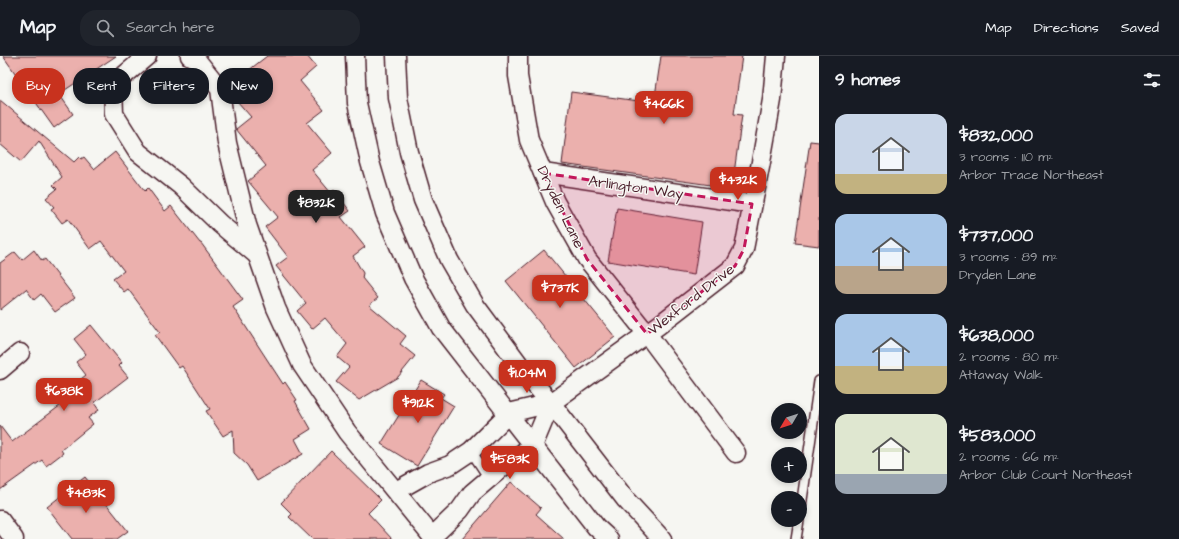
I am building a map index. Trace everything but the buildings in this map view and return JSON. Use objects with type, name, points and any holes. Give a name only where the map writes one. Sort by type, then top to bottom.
[{"type":"street","points":[[147,56],[113,85],[114,114],[138,152],[181,186],[220,224],[258,255]]},
{"type":"street","points":[[190,56],[195,58],[220,89],[227,143],[247,225],[276,308],[302,366],[347,432],[433,538],[460,510],[472,493],[489,478],[533,446],[551,403]]},
{"type":"street","points":[[355,56],[357,103],[370,162],[385,213],[410,270],[441,328],[509,413],[596,527],[609,539]]},
{"type":"street","points":[[396,56],[398,98],[409,152],[423,200],[449,260],[475,305],[530,379],[551,403],[626,500],[662,539]]},
{"type":"street","name":"Dryden Lane","points":[[518,56],[518,76],[530,140],[555,202],[587,259],[647,334],[736,453]]},
{"type":"street","name":"Wexford Drive","points":[[551,403],[647,334],[735,266],[744,249],[772,100],[776,56]]},
{"type":"street","name":"Arlington Way","points":[[543,173],[752,204]]},
{"type":"street","points":[[0,370],[20,353]]},
{"type":"street","points":[[396,491],[428,473],[450,465],[471,451],[509,413],[551,403]]},
{"type":"street","points":[[0,520],[14,539]]},
{"type":"lane","points":[[803,491],[819,380]]},
{"type":"lane","points":[[471,451],[489,478]]},
{"type":"lane","points":[[796,539],[798,527]]},
{"type":"highlighted area","points":[[543,173],[752,204],[744,249],[735,266],[647,334],[587,259]]}]
